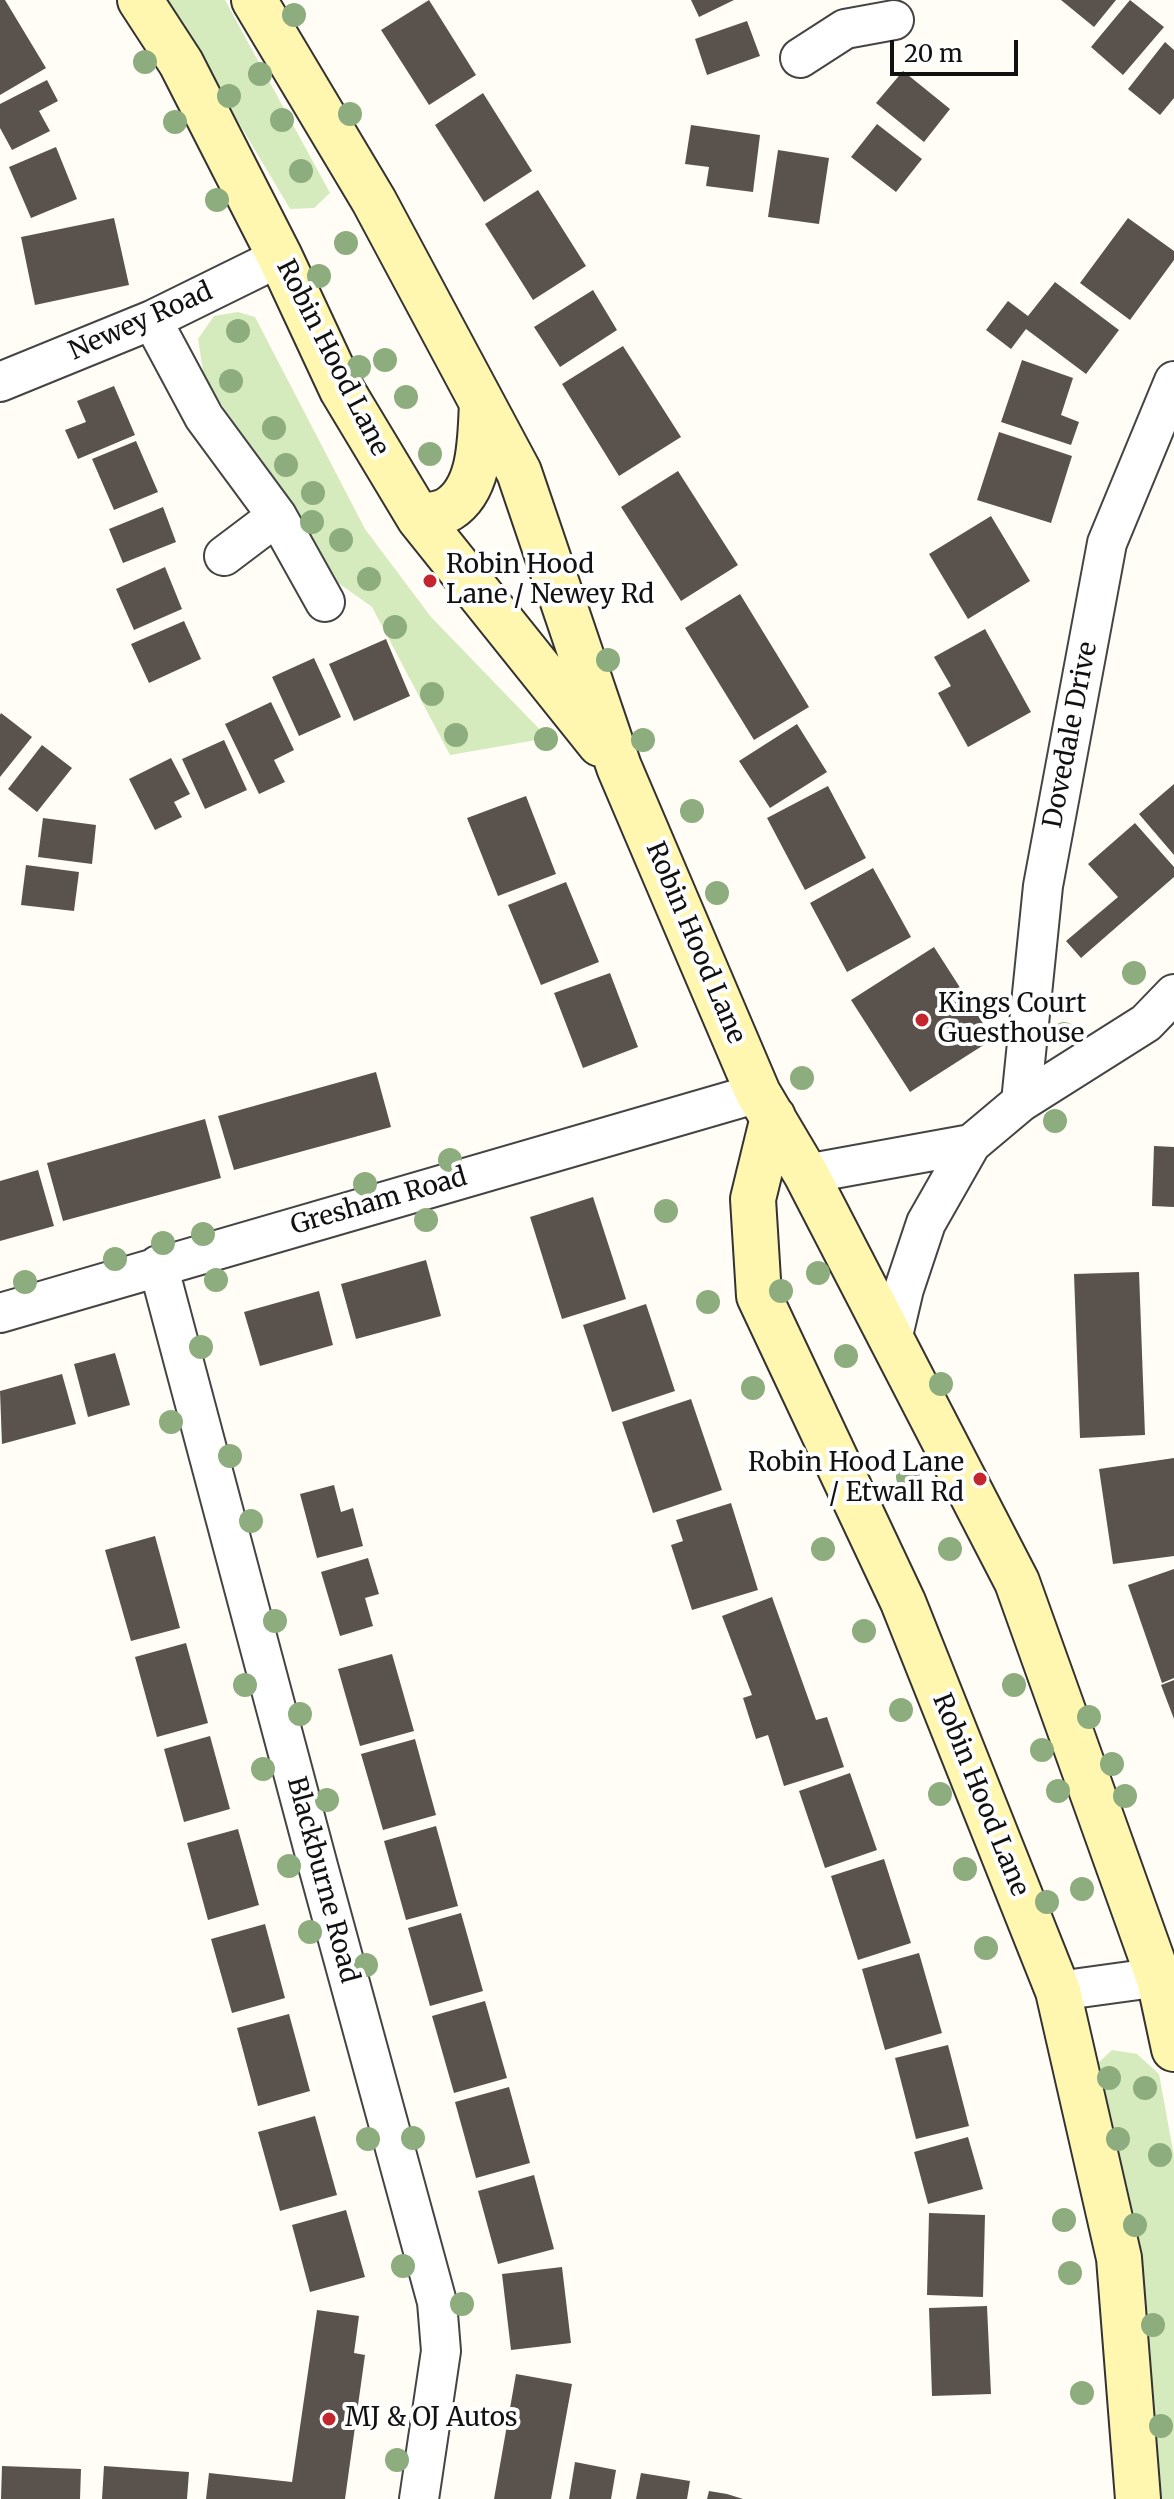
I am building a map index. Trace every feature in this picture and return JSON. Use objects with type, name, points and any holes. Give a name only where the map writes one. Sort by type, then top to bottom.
[{"type":"street","name":"Robin Hood Lane","points":[[140,0],[181,63],[280,257],[342,390],[419,518],[619,767]]},
{"type":"street","name":"Robin Hood Lane","points":[[254,0],[374,201],[519,472],[619,767],[766,1105],[806,1174],[1017,1582],[1166,1977],[1174,2049]]},
{"type":"street","points":[[800,58],[838,14],[894,20]]},
{"type":"street","name":"Newey Road","points":[[0,382],[152,320],[280,257]]},
{"type":"street","points":[[152,320],[204,417],[277,516],[325,602]]},
{"type":"street","name":"Dovedale Drive","points":[[1021,1102],[1043,886],[1107,543],[1174,381]]},
{"type":"street","points":[[419,518],[449,509],[466,491],[478,459],[482,403]]},
{"type":"street","points":[[224,556],[277,516]]},
{"type":"street","points":[[892,1340],[904,1289],[926,1223],[971,1144],[1021,1102],[1160,1023],[1174,994]]},
{"type":"street","name":"Robin Hood Lane","points":[[766,1105],[753,1199],[759,1296],[903,1602],[1058,1991],[1119,2258],[1138,2499]]},
{"type":"street","name":"Gresham Road","points":[[0,1313],[158,1265],[766,1105]]},
{"type":"street","points":[[753,1199],[806,1174],[971,1144]]},
{"type":"street","name":"Blackburne Road","points":[[158,1265],[437,2302],[441,2351],[419,2499]]},
{"type":"street","points":[[1058,1991],[1166,1977]]},
{"type":"green space","points":[[166,0],[225,0],[330,193],[314,208],[290,209]]},
{"type":"green space","points":[[238,312],[255,317],[365,529],[431,617],[548,738],[450,755],[372,607],[337,582],[204,377],[198,339],[214,316]]},
{"type":"green space","points":[[1112,2050],[1137,2054],[1159,2074],[1174,2156],[1174,2499],[1155,2499],[1097,2064]]},
{"type":"building","points":[[0,0],[5,0],[46,68],[0,95]]},
{"type":"building","points":[[429,0],[476,75],[429,105],[381,30]]},
{"type":"building","points":[[691,0],[734,0],[699,17]]},
{"type":"building","points":[[1061,0],[1116,0],[1094,27]]},
{"type":"building","points":[[1130,0],[1164,27],[1123,75],[1091,47]]},
{"type":"building","points":[[747,21],[760,56],[707,75],[695,39]]},
{"type":"building","points":[[1165,42],[1174,50],[1174,98],[1160,115],[1128,89]]},
{"type":"building","points":[[903,71],[950,109],[924,142],[876,103]]},
{"type":"building","points":[[47,80],[58,101],[39,111],[50,131],[12,150],[0,128],[0,104]]},
{"type":"building","points":[[483,93],[532,171],[484,202],[435,125]]},
{"type":"building","points":[[877,124],[922,159],[896,192],[851,157]]},
{"type":"building","points":[[691,125],[760,135],[753,192],[706,186],[709,167],[685,164]]},
{"type":"building","points":[[56,147],[77,199],[31,218],[9,167]]},
{"type":"building","points":[[778,150],[829,158],[819,224],[768,217]]},
{"type":"building","points":[[538,190],[586,266],[533,300],[485,224]]},
{"type":"building","points":[[114,218],[129,285],[35,305],[21,237]]},
{"type":"building","points":[[1128,218],[1174,251],[1174,260],[1130,320],[1080,283]]},
{"type":"building","points":[[1055,282],[1119,330],[1086,374],[1026,329],[1011,349],[986,330],[1008,301],[1028,316]]},
{"type":"building","points":[[593,290],[617,330],[560,367],[534,327]]},
{"type":"building","points":[[623,346],[681,437],[619,476],[562,384]]},
{"type":"building","points":[[1022,360],[1073,378],[1061,415],[1079,422],[1071,445],[1001,422]]},
{"type":"building","points":[[114,386],[135,435],[78,459],[65,430],[86,422],[77,401]]},
{"type":"building","points":[[999,432],[1072,456],[1051,523],[977,500]]},
{"type":"building","points":[[136,441],[158,492],[114,510],[92,459]]},
{"type":"building","points":[[678,471],[738,565],[681,601],[621,507]]},
{"type":"building","points":[[163,507],[176,542],[123,563],[109,529]]},
{"type":"building","points":[[991,516],[1030,581],[968,619],[929,554]]},
{"type":"building","points":[[165,567],[182,609],[134,630],[116,589]]},
{"type":"building","points":[[740,594],[809,707],[754,740],[685,628]]},
{"type":"building","points":[[184,621],[201,659],[149,683],[131,644]]},
{"type":"building","points":[[985,629],[1031,712],[968,747],[938,693],[951,686],[934,657]]},
{"type":"building","points":[[386,639],[410,696],[354,721],[329,664]]},
{"type":"building","points":[[314,658],[341,717],[299,736],[272,677]]},
{"type":"building","points":[[271,702],[294,750],[274,760],[285,782],[259,794],[225,724]]},
{"type":"building","points":[[0,715],[32,737],[0,777]]},
{"type":"building","points":[[797,724],[827,772],[770,808],[739,761]]},
{"type":"building","points":[[224,740],[247,790],[205,809],[182,759]]},
{"type":"building","points":[[42,745],[72,768],[37,812],[8,789]]},
{"type":"building","points":[[171,758],[190,794],[174,802],[182,817],[155,830],[129,779]]},
{"type":"building","points":[[1174,784],[1174,855],[1139,814]]},
{"type":"building","points":[[828,786],[866,858],[805,890],[767,818]]},
{"type":"building","points":[[526,796],[556,874],[498,896],[467,818]]},
{"type":"building","points":[[43,818],[96,825],[92,864],[38,857]]},
{"type":"building","points":[[1135,823],[1174,867],[1174,877],[1081,958],[1066,941],[1118,897],[1088,864]]},
{"type":"building","points":[[26,865],[79,872],[74,911],[21,905]]},
{"type":"building","points":[[873,868],[911,937],[847,972],[810,903]]},
{"type":"building","points":[[566,882],[599,962],[541,985],[508,905]]},
{"type":"building","name":"Kings Court Guesthouse","points":[[934,947],[993,1039],[910,1092],[851,1000]]},
{"type":"building","points":[[610,973],[638,1047],[583,1068],[554,993]]},
{"type":"building","points":[[376,1072],[391,1127],[234,1170],[218,1116]]},
{"type":"building","points":[[205,1119],[221,1178],[63,1221],[47,1163]]},
{"type":"building","points":[[1154,1146],[1174,1147],[1174,1207],[1152,1206]]},
{"type":"building","points":[[38,1170],[54,1226],[0,1241],[0,1181]]},
{"type":"building","points":[[593,1197],[626,1299],[562,1319],[530,1217]]},
{"type":"building","points":[[426,1260],[441,1316],[356,1339],[341,1284]]},
{"type":"building","points":[[1139,1272],[1145,1435],[1080,1438],[1074,1274]]},
{"type":"building","points":[[319,1291],[333,1345],[260,1366],[244,1312]]},
{"type":"building","points":[[646,1304],[675,1391],[612,1412],[583,1325]]},
{"type":"building","points":[[115,1353],[130,1405],[88,1417],[74,1364]]},
{"type":"building","points":[[62,1374],[76,1424],[2,1444],[0,1391]]},
{"type":"building","points":[[691,1399],[722,1490],[653,1513],[622,1422]]},
{"type":"building","points":[[1174,1458],[1174,1556],[1113,1564],[1099,1469]]},
{"type":"building","points":[[334,1485],[341,1512],[353,1508],[363,1546],[317,1558],[300,1494]]},
{"type":"building","points":[[731,1503],[758,1590],[692,1610],[671,1545],[683,1541],[676,1520]]},
{"type":"building","points":[[155,1536],[180,1628],[131,1641],[105,1550]]},
{"type":"building","points":[[368,1558],[379,1594],[365,1598],[373,1626],[340,1636],[321,1572]]},
{"type":"building","points":[[1174,1569],[1174,1678],[1162,1683],[1128,1585]]},
{"type":"building","points":[[772,1597],[816,1720],[827,1717],[844,1767],[784,1786],[768,1735],[756,1739],[743,1698],[752,1695],[722,1616]]},
{"type":"building","points":[[186,1643],[208,1723],[157,1737],[135,1657]]},
{"type":"building","points":[[392,1654],[414,1731],[360,1746],[338,1669]]},
{"type":"building","points":[[1174,1680],[1174,1719],[1161,1685]]},
{"type":"building","points":[[210,1736],[230,1809],[184,1822],[164,1749]]},
{"type":"building","points":[[415,1739],[436,1815],[383,1830],[361,1754]]},
{"type":"building","points":[[850,1773],[877,1850],[825,1868],[799,1791]]},
{"type":"building","points":[[436,1826],[458,1906],[406,1920],[384,1841]]},
{"type":"building","points":[[238,1829],[259,1905],[208,1920],[187,1843]]},
{"type":"building","points":[[884,1859],[911,1943],[858,1960],[831,1876]]},
{"type":"building","points":[[461,1913],[483,1991],[430,2006],[408,1928]]},
{"type":"building","points":[[265,1924],[285,1998],[232,2013],[211,1939]]},
{"type":"building","points":[[919,1953],[942,2033],[885,2050],[862,1969]]},
{"type":"building","points":[[485,2001],[507,2078],[454,2093],[432,2016]]},
{"type":"building","points":[[289,2014],[310,2091],[258,2106],[237,2028]]},
{"type":"building","points":[[948,2045],[969,2126],[916,2139],[895,2058]]},
{"type":"building","points":[[509,2087],[530,2163],[476,2178],[455,2102]]},
{"type":"building","points":[[315,2116],[337,2195],[280,2211],[258,2132]]},
{"type":"building","points":[[968,2137],[983,2189],[928,2204],[914,2152]]},
{"type":"building","points":[[534,2175],[554,2249],[498,2264],[478,2191]]},
{"type":"building","points":[[346,2210],[365,2277],[310,2292],[292,2225]]},
{"type":"building","points":[[929,2213],[985,2215],[983,2297],[927,2295]]},
{"type":"building","points":[[562,2267],[571,2343],[511,2350],[502,2274]]},
{"type":"building","points":[[987,2306],[991,2394],[932,2396],[929,2308]]},
{"type":"building","name":"MJ & OJ Autos","points":[[317,2310],[359,2316],[354,2353],[365,2355],[345,2499],[206,2499],[209,2473],[292,2482]]},
{"type":"building","points":[[516,2374],[572,2384],[551,2499],[494,2499]]},
{"type":"building","points":[[575,2462],[616,2470],[611,2499],[569,2499]]},
{"type":"building","points":[[2,2466],[81,2469],[80,2499],[1,2499]]},
{"type":"building","points":[[104,2466],[189,2472],[187,2499],[102,2499]]},
{"type":"building","points":[[641,2473],[690,2481],[687,2499],[636,2499]]},
{"type":"building","points":[[709,2491],[727,2494],[743,2499],[707,2499]]},
{"type":"place","name":"Robin Hood Lane / Newey Rd","points":[[430,581]]},
{"type":"place","name":"Kings Court Guesthouse","points":[[922,1020]]},
{"type":"place","name":"Robin Hood Lane / Etwall Rd","points":[[980,1479]]},
{"type":"place","name":"MJ & OJ Autos","points":[[329,2419]]}]
